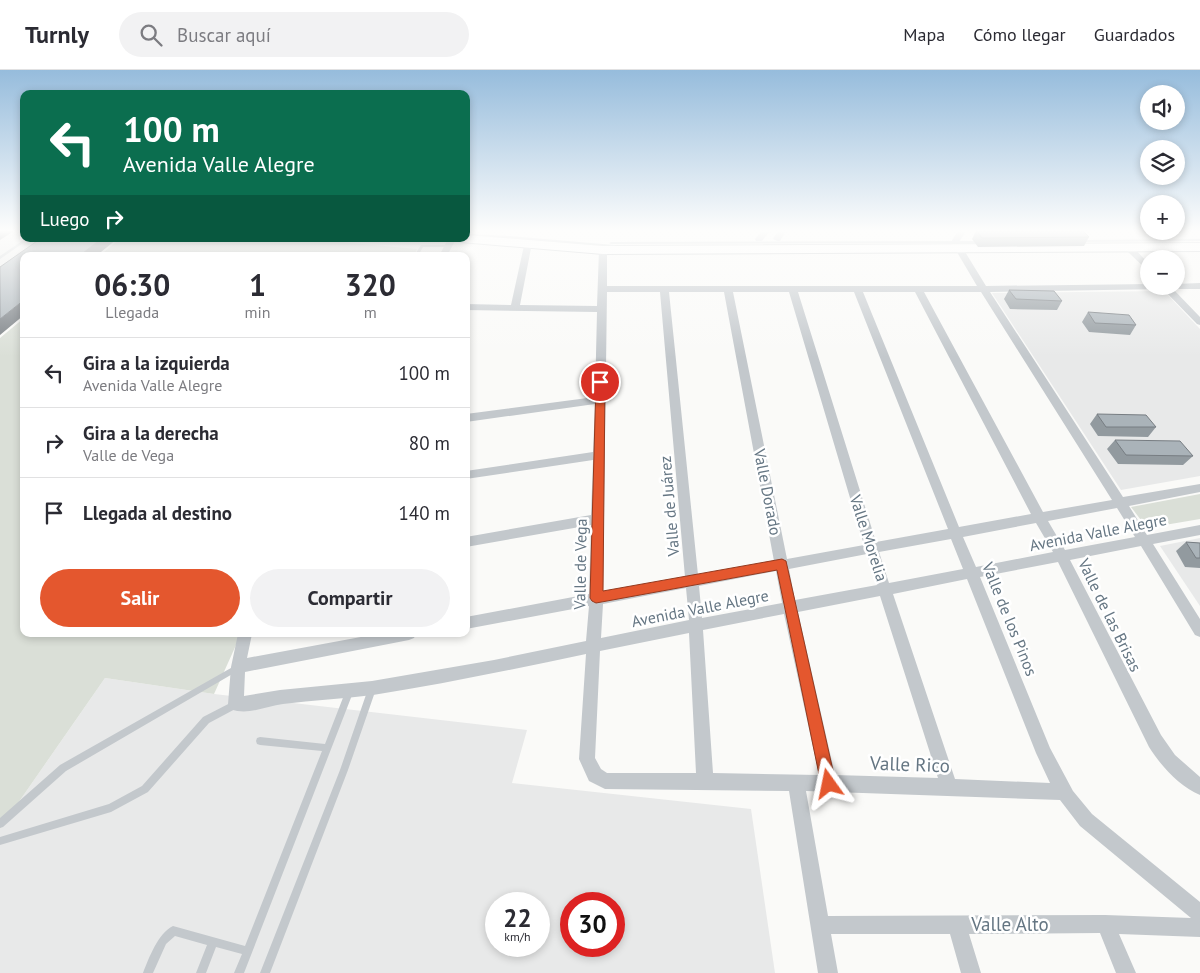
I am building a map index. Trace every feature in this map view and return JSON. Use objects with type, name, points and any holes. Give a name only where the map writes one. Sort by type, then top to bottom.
[{"type":"street","points":[[515,308],[522,273]]},
{"type":"street","name":"Valle de Vega","points":[[602,273],[596,598],[587,758],[595,775],[605,781]]},
{"type":"street","points":[[974,273],[982,289],[1120,502],[1200,631]]},
{"type":"street","points":[[1185,286],[1200,286]]},
{"type":"street","points":[[601,289],[1140,287]]},
{"type":"street","name":"Valle de Juárez","points":[[664,289],[696,625],[705,780]]},
{"type":"street","name":"Valle Dorado","points":[[728,289],[790,608],[829,784]]},
{"type":"street","name":"Valle Morelia","points":[[792,289],[871,547],[949,786]]},
{"type":"street","name":"Valle de los Pinos","points":[[857,289],[974,574],[1044,753],[1063,792],[1071,805],[1086,820],[1200,914]]},
{"type":"street","name":"Valle de las Brisas","points":[[918,289],[1062,556],[1155,741],[1166,759],[1179,772],[1200,787]]},
{"type":"street","points":[[1174,295],[1200,322]]},
{"type":"street","points":[[470,307],[601,309]]},
{"type":"street","points":[[470,417],[600,400]]},
{"type":"street","points":[[470,474],[598,455]]},
{"type":"street","name":"Avenida Valle Alegre","points":[[470,622],[1200,488]]},
{"type":"street","points":[[470,541],[597,519]]},
{"type":"street","name":"Avenida Valle Alegre","points":[[236,704],[255,703],[280,697],[372,688],[494,667],[696,625],[1200,530]]},
{"type":"street","points":[[236,704],[238,667],[244,637]]},
{"type":"street","points":[[238,667],[393,637]]},
{"type":"street","name":"Valle Rico","points":[[605,781],[705,780],[949,786],[1063,792]]},
{"type":"street","points":[[796,783],[828,973]]},
{"type":"street","points":[[957,924],[971,973]]},
{"type":"street","points":[[1106,924],[1126,973]]},
{"type":"street","name":"Valle Alto","points":[[820,925],[1106,924],[1200,928]]},
{"type":"lane","points":[[0,824],[64,768],[238,667]]},
{"type":"lane","points":[[265,973],[344,770],[372,688]]},
{"type":"lane","points":[[239,973],[350,690]]},
{"type":"lane","points":[[0,841],[111,808],[145,790],[206,720],[236,704]]},
{"type":"lane","points":[[260,741],[328,748]]},
{"type":"lane","points":[[148,973],[163,941],[173,931],[247,951]]},
{"type":"lane","points":[[201,973],[213,942]]},
{"type":"shaded area","points":[[0,273],[19,273],[0,334]]},
{"type":"shaded area","points":[[1140,291],[1140,295],[1168,295],[1200,329],[1200,476],[1121,490],[992,293]]},
{"type":"shaded area","points":[[20,321],[20,637],[240,637],[214,694],[105,678],[0,829],[0,338]]},
{"type":"shaded area","points":[[1200,494],[1200,519],[1147,528],[1131,507]]},
{"type":"shaded area","points":[[1200,538],[1200,606],[1160,546]]},
{"type":"shaded area","points":[[105,678],[214,694],[527,730],[512,783],[751,809],[775,973],[0,973],[0,829]]},
{"type":"building","points":[[0,273],[20,273],[20,303],[0,319]]},
{"type":"building","points":[[1009,290],[1054,291],[1062,301],[1016,299]]},
{"type":"building","points":[[1088,312],[1129,315],[1136,325],[1095,323]]},
{"type":"building","points":[[1097,414],[1146,415],[1156,427],[1106,427]]},
{"type":"building","points":[[1115,440],[1180,441],[1193,456],[1126,455]]},
{"type":"building","points":[[1186,542],[1200,543],[1200,558],[1196,558]]},
{"type":"route","points":[[600,382],[596,598],[782,564],[829,784]]}]
